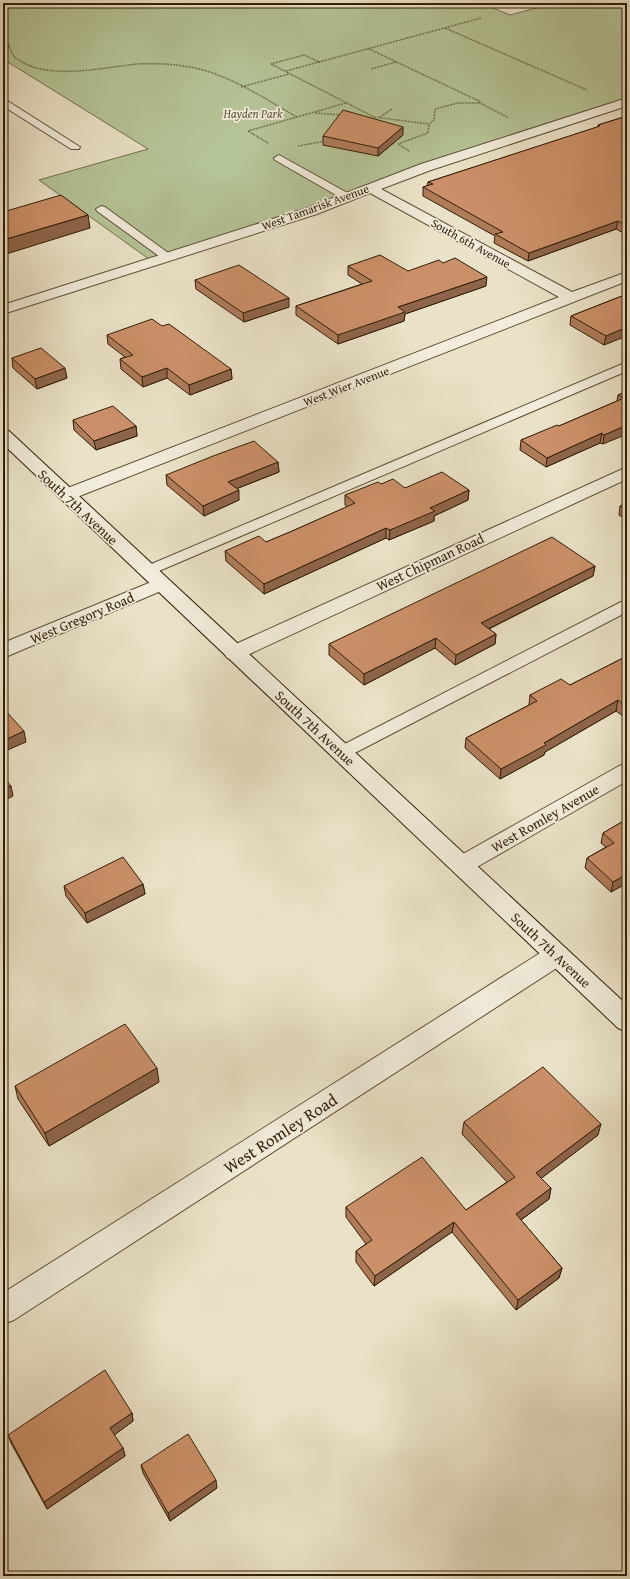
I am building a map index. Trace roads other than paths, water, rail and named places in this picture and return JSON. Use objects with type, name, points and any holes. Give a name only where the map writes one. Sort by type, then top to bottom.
[{"type":"street","name":"West Tamarisk Avenue","points":[[3,310],[312,211],[426,167],[627,102]]},
{"type":"street","name":"South 6th Avenue","points":[[370,188],[571,298]]},
{"type":"street","name":"West Wier Avenue","points":[[66,495],[627,276]]},
{"type":"street","name":"South 7th Avenue","points":[[3,435],[557,955],[624,1015]]},
{"type":"street","name":"West Chipman Road","points":[[234,653],[627,472]]},
{"type":"street","name":"West Gregory Road","points":[[3,652],[154,578]]},
{"type":"street","name":"West Romley Avenue","points":[[462,865],[627,771]]},
{"type":"street","name":"West Romley Road","points":[[3,1310],[557,955]]},
{"type":"lane","points":[[3,102],[75,147]]},
{"type":"lane","points":[[279,158],[346,197]]},
{"type":"lane","points":[[101,209],[167,257]]},
{"type":"lane","points":[[154,578],[627,366]]},
{"type":"lane","points":[[341,753],[627,606]]},
{"type":"park label","name":"Hayden Park","points":[[253,113]]}]
